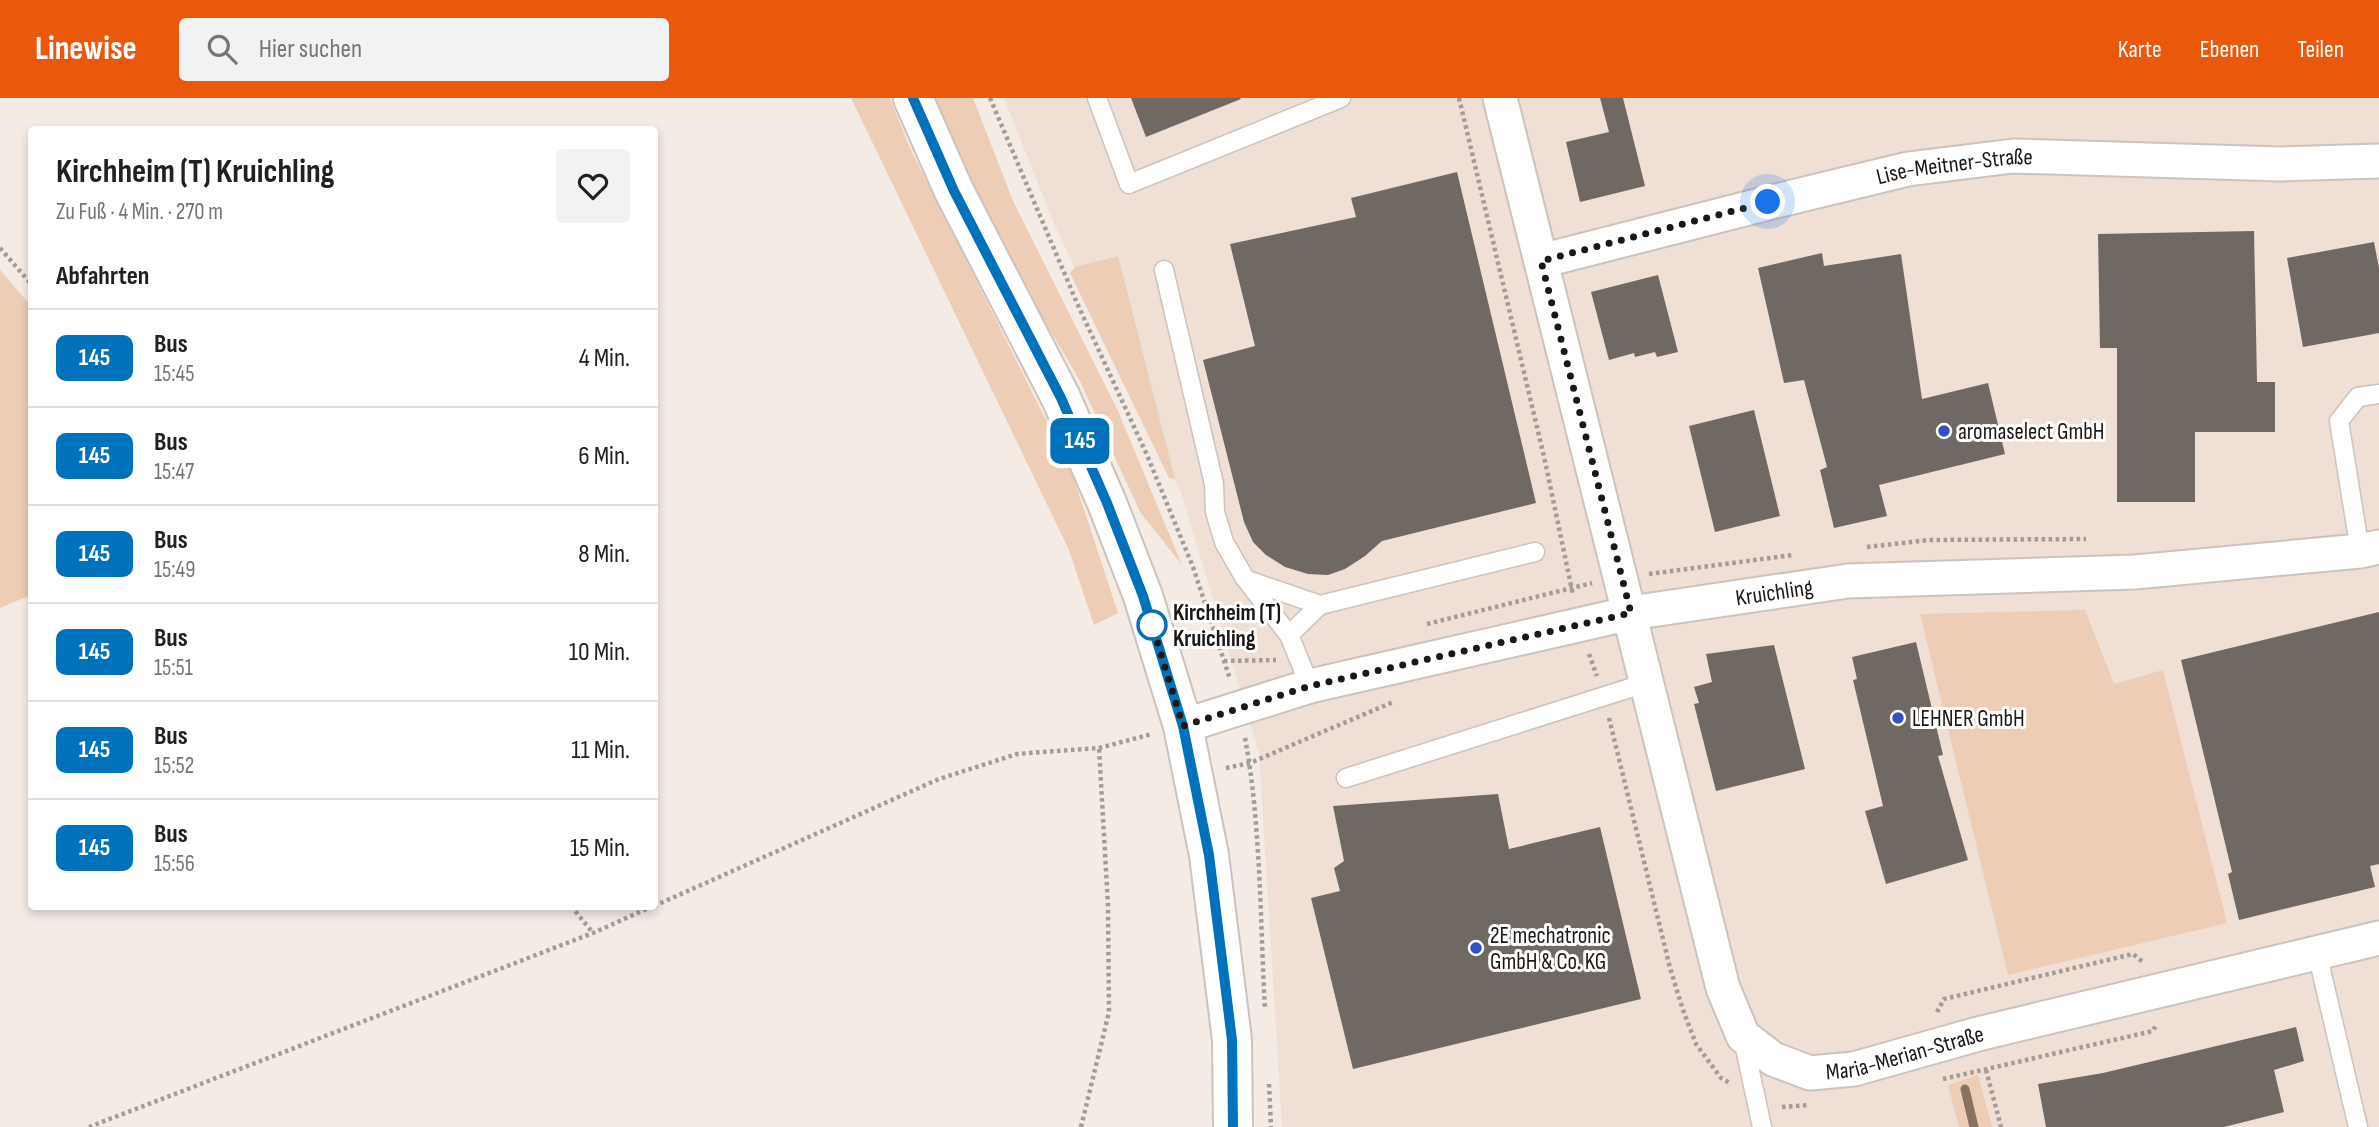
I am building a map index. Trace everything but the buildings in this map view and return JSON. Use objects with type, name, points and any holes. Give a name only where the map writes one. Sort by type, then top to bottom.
[{"type":"street","points":[[913,98],[954,191],[1061,398],[1107,503],[1143,596],[1183,726],[1209,855],[1232,1040],[1233,1127]]},
{"type":"street","points":[[1500,98],[1723,988],[1742,1035]]},
{"type":"street","name":"Lise-Meitner-Straße","points":[[1541,261],[1908,169],[2013,156],[2281,164],[2379,161]]},
{"type":"street","name":"Kruichling","points":[[1183,726],[1310,686],[1631,613],[1848,581],[2135,572],[2370,549]]},
{"type":"street","name":"Maria-Merian-Straße","points":[[1742,1035],[1773,1059],[1810,1073],[1854,1069],[1978,1034],[2317,953],[2374,946]]},
{"type":"lane","points":[[1097,98],[1129,184],[1341,98]]},
{"type":"lane","points":[[1164,270],[1214,484],[1215,512],[1224,541],[1247,580],[1289,635],[1310,686]]},
{"type":"lane","points":[[2370,549],[2339,421],[2358,397],[2379,394]]},
{"type":"lane","points":[[1289,635],[1320,605],[1535,552]]},
{"type":"lane","points":[[1247,580],[1320,605]]},
{"type":"lane","points":[[1346,778],[1646,683]]},
{"type":"lane","points":[[2317,953],[2358,1127]]},
{"type":"lane","points":[[1742,1035],[1762,1127]]},
{"type":"path","points":[[1460,98],[1545,461],[1579,625],[1604,696],[1670,968],[1696,1044],[1721,1078],[1756,1100],[1786,1108],[1812,1104]]},
{"type":"path","points":[[0,248],[28,280]]},
{"type":"path","points":[[1193,776],[1250,763],[1404,699]]},
{"type":"path","points":[[658,904],[939,779],[1017,754],[1099,748],[1183,726]]},
{"type":"path","points":[[1081,1127],[1109,1012],[1108,905],[1099,748]]},
{"type":"path","points":[[573,910],[593,933]]},
{"type":"path","points":[[89,1127],[593,933],[645,910]]},
{"type":"path","points":[[1935,1081],[2153,1031],[2175,987]]},
{"type":"path","points":[[1978,1034],[2001,1127]]},
{"type":"shaded area","points":[[851,98],[890,98],[909,146],[1071,470],[1118,613],[1094,625],[1069,550]]},
{"type":"shaded area","points":[[929,98],[973,98],[1013,201],[1118,411],[1182,565],[1140,512],[1079,379],[969,194]]},
{"type":"shaded area","points":[[1004,98],[2379,98],[2379,1127],[1282,1127],[1259,753],[1181,492],[1055,226]]},
{"type":"shaded area","points":[[1118,256],[1175,479],[1169,478],[1070,273],[1075,267]]},
{"type":"shaded area","points":[[0,270],[28,302],[28,596],[0,608]]},
{"type":"shaded area","points":[[2085,610],[2114,684],[2163,670],[2227,923],[2008,975],[1920,614]]},
{"type":"shaded area","points":[[1978,1075],[1992,1127],[1959,1127],[1948,1085]]},
{"type":"waterway","points":[[1965,1089],[1974,1127]]},
{"type":"bus line","name":"145","points":[[913,98],[954,191],[1061,398],[1107,503],[1143,596],[1183,726],[1209,855],[1232,1040],[1233,1127]]},
{"type":"place","name":"aromaselect GmbH","points":[[1944,431]]},
{"type":"place","name":"Kirchheim (T) Kruichling","points":[[1152,625]]},
{"type":"place","name":"LEHNER GmbH","points":[[1898,718]]},
{"type":"place","name":"2E mechatronic GmbH & Co. KG","points":[[1476,948]]},
{"type":"route","points":[[1152,625],[1151,622],[1183,726],[1310,686],[1631,613],[1541,261],[1768,202]]}]
